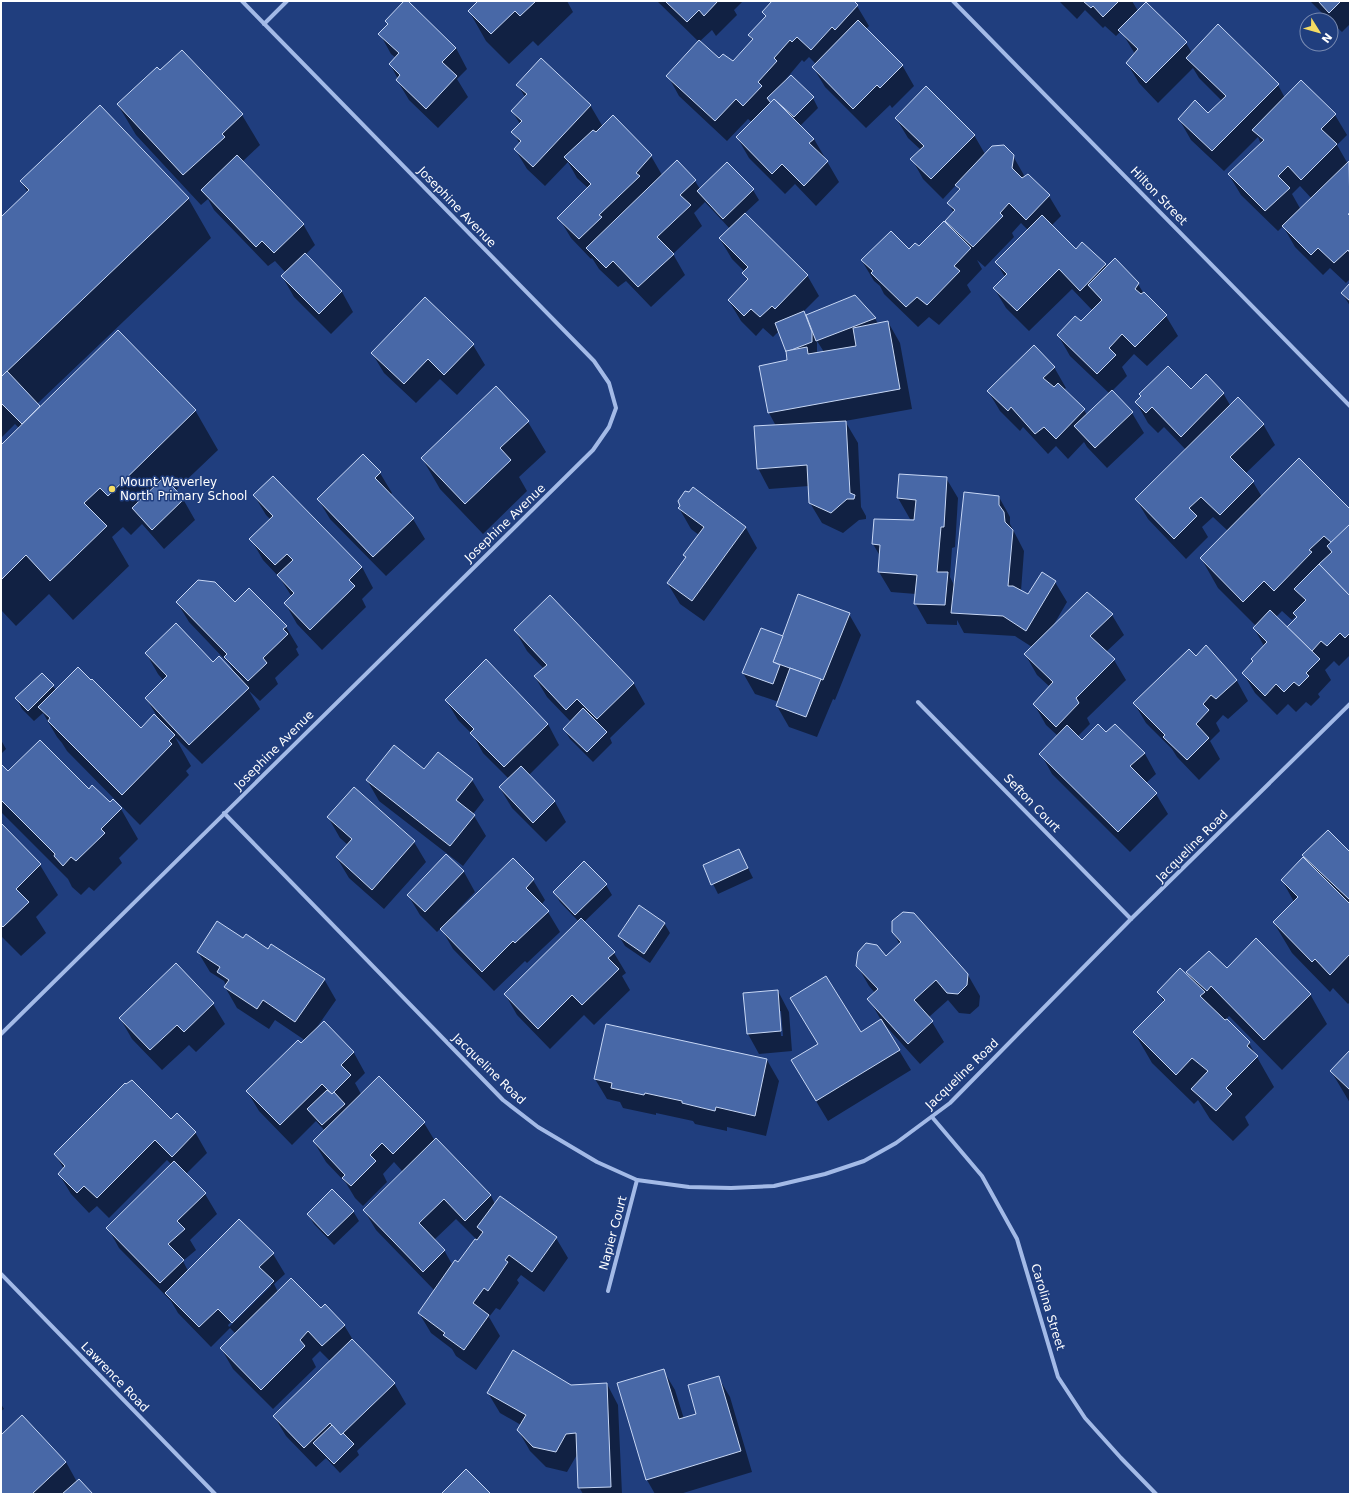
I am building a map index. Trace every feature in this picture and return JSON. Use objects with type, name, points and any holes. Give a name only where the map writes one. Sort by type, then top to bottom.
[{"type":"street","name":"Josephine Avenue","points":[[1,1034],[594,450],[609,427],[616,408],[609,383],[594,361],[242,1]]},
{"type":"street","points":[[264,24],[287,1]]},
{"type":"street","name":"Hilton Street","points":[[953,1],[1350,406]]},
{"type":"street","name":"Sefton Court","points":[[918,702],[1131,919]]},
{"type":"street","name":"Jacqueline Road","points":[[224,813],[503,1100],[538,1127],[597,1162],[637,1180],[689,1187],[731,1188],[774,1186],[825,1174],[864,1161],[896,1143],[950,1103],[1131,919],[1350,704]]},
{"type":"street","name":"Carolina Street","points":[[932,1117],[982,1176],[1017,1240],[1058,1377],[1085,1418],[1156,1494]]},
{"type":"street","name":"Napier Court","points":[[608,1291],[637,1180]]},
{"type":"street","name":"Lawrence Road","points":[[1,1274],[215,1494]]},
{"type":"building","points":[[404,1],[408,1],[456,48],[442,62],[457,76],[426,109],[396,80],[400,75],[389,64],[399,53],[378,34],[388,24],[385,21]]},
{"type":"building","points":[[478,1],[536,1],[520,16],[515,11],[491,34],[468,11]]},
{"type":"building","points":[[665,1],[718,1],[704,16],[699,10],[687,22]]},
{"type":"building","points":[[772,1],[854,1],[858,5],[835,30],[832,27],[811,50],[797,37],[792,42],[790,40],[774,58],[777,61],[758,82],[762,86],[743,106],[736,99],[715,121],[666,76],[699,40],[719,58],[723,54],[733,61],[753,39],[748,35],[766,16],[762,12]]},
{"type":"building","points":[[1083,1],[1119,1],[1103,17],[1093,6],[1091,8]]},
{"type":"building","points":[[1318,1],[1341,1],[1330,12],[1328,12]]},
{"type":"building","points":[[1146,2],[1187,42],[1146,83],[1126,63],[1138,49],[1118,30]]},
{"type":"building","points":[[858,20],[903,65],[880,88],[877,85],[853,109],[812,67]]},
{"type":"building","points":[[1218,24],[1279,84],[1212,151],[1178,119],[1195,100],[1208,113],[1226,96],[1186,58]]},
{"type":"building","points":[[182,50],[243,114],[222,134],[225,137],[183,175],[117,104],[157,67],[160,70]]},
{"type":"building","points":[[541,58],[591,105],[533,167],[514,149],[521,141],[511,132],[522,121],[511,111],[527,94],[516,85]]},
{"type":"building","points":[[791,75],[814,97],[794,117],[774,99],[771,103],[767,98]]},
{"type":"building","points":[[1301,80],[1336,114],[1321,129],[1337,144],[1301,180],[1288,166],[1278,176],[1290,188],[1265,211],[1228,174],[1264,140],[1252,130]]},
{"type":"building","points":[[926,86],[975,135],[931,179],[910,159],[924,146],[895,118]]},
{"type":"building","points":[[774,99],[814,139],[809,143],[828,161],[804,186],[782,164],[772,174],[736,137]]},
{"type":"building","points":[[100,105],[189,198],[1,377],[1,217],[29,190],[20,181]]},
{"type":"building","points":[[613,115],[652,155],[636,173],[640,176],[599,215],[602,217],[579,239],[557,218],[591,184],[564,157],[593,130],[596,132]]},
{"type":"building","points":[[1004,145],[1014,155],[1012,168],[1022,178],[1028,174],[1050,195],[1026,220],[1009,203],[1000,213],[1003,216],[973,247],[945,221],[955,210],[947,203],[960,189],[955,185],[992,146]]},
{"type":"building","points":[[237,155],[304,224],[274,253],[262,241],[256,247],[201,190]]},
{"type":"building","points":[[677,160],[696,180],[680,195],[691,205],[657,237],[674,254],[638,287],[613,261],[606,268],[586,248]]},
{"type":"building","points":[[1349,161],[1350,213],[1348,214],[1350,216],[1350,253],[1348,250],[1334,263],[1318,248],[1311,255],[1282,226]]},
{"type":"building","points":[[727,162],[754,189],[723,219],[697,191]]},
{"type":"building","points":[[745,213],[808,275],[775,309],[772,306],[760,317],[751,309],[744,316],[728,300],[748,279],[742,273],[748,267],[719,238]]},
{"type":"building","points":[[1042,215],[1076,249],[1082,242],[1106,264],[1080,291],[1059,269],[1017,311],[993,288],[1007,274],[995,262]]},
{"type":"building","points":[[944,221],[971,248],[954,266],[960,271],[927,305],[917,297],[906,307],[871,273],[873,271],[861,260],[891,231],[909,249],[915,243],[919,246]]},
{"type":"building","points":[[305,253],[342,291],[319,314],[281,276]]},
{"type":"building","points":[[1115,258],[1139,283],[1135,289],[1141,294],[1144,292],[1167,315],[1135,347],[1122,334],[1109,348],[1116,355],[1097,374],[1057,335],[1075,316],[1081,321],[1102,300],[1088,285]]},
{"type":"building","points":[[1350,283],[1350,301],[1341,293]]},
{"type":"building","points":[[855,295],[876,318],[816,341],[806,315]]},
{"type":"building","points":[[425,297],[474,344],[444,375],[428,359],[404,384],[371,353]]},
{"type":"building","points":[[804,311],[812,332],[812,342],[786,352],[775,323]]},
{"type":"building","points":[[888,321],[900,389],[768,413],[759,366],[787,360],[786,351],[807,347],[808,354],[856,346],[853,328]]},
{"type":"building","points":[[118,330],[196,410],[108,496],[100,488],[84,503],[107,526],[50,581],[26,555],[1,580],[1,445]]},
{"type":"building","points":[[1034,345],[1055,367],[1043,378],[1054,387],[1058,383],[1085,409],[1056,439],[1044,427],[1035,434],[1011,407],[1008,411],[987,391]]},
{"type":"building","points":[[1168,366],[1191,389],[1206,374],[1224,393],[1181,437],[1152,407],[1146,413],[1135,402],[1141,396],[1139,394]]},
{"type":"building","points":[[7,371],[40,406],[22,424],[1,403],[1,377]]},
{"type":"building","points":[[496,386],[529,421],[500,448],[511,460],[465,504],[421,458]]},
{"type":"building","points":[[1112,390],[1133,412],[1095,448],[1074,426]]},
{"type":"building","points":[[1238,397],[1264,424],[1230,457],[1254,481],[1220,515],[1201,497],[1189,508],[1197,516],[1174,539],[1135,499]]},
{"type":"building","points":[[846,421],[850,493],[855,495],[854,499],[847,499],[831,513],[809,503],[807,465],[757,469],[754,426]]},
{"type":"building","points":[[363,454],[381,472],[375,478],[414,518],[373,557],[317,499]]},
{"type":"building","points":[[1299,458],[1350,509],[1350,524],[1332,543],[1324,536],[1309,550],[1312,552],[1274,591],[1264,581],[1243,602],[1200,558]]},
{"type":"building","points":[[899,474],[947,477],[944,527],[941,527],[937,572],[948,572],[945,605],[914,604],[917,575],[878,572],[880,545],[872,544],[874,519],[914,520],[916,500],[897,498]]},
{"type":"building","points":[[273,476],[362,567],[349,580],[355,586],[310,630],[284,603],[294,593],[277,575],[293,560],[287,554],[275,565],[249,539],[273,516],[253,495]]},
{"type":"building","points":[[164,477],[184,499],[152,530],[132,508]]},
{"type":"building","points":[[693,487],[746,527],[692,601],[667,583],[686,557],[683,555],[704,527],[678,508],[680,506],[678,501],[685,491],[689,492]]},
{"type":"building","points":[[964,492],[999,496],[999,505],[1004,512],[1005,522],[1013,530],[1008,586],[1013,586],[1028,594],[1042,572],[1056,581],[1026,631],[1003,616],[951,613]]},
{"type":"building","points":[[1350,524],[1350,596],[1319,564],[1332,552],[1327,546]]},
{"type":"building","points":[[1319,564],[1350,596],[1350,633],[1345,638],[1340,633],[1327,646],[1321,641],[1312,651],[1287,627],[1297,617],[1293,613],[1306,600],[1294,589]]},
{"type":"building","points":[[198,580],[215,582],[235,602],[249,588],[287,626],[283,629],[288,634],[263,658],[267,663],[248,681],[224,657],[227,654],[176,602]]},
{"type":"building","points":[[1087,592],[1113,614],[1090,636],[1115,659],[1076,698],[1079,703],[1056,727],[1033,704],[1053,682],[1024,654]]},
{"type":"building","points":[[798,594],[850,613],[823,680],[773,662]]},
{"type":"building","points":[[550,595],[634,683],[597,719],[577,699],[566,710],[534,676],[547,665],[514,630]]},
{"type":"building","points":[[1270,610],[1320,659],[1306,673],[1309,676],[1299,686],[1294,682],[1284,692],[1276,684],[1265,696],[1242,673],[1253,661],[1251,659],[1267,642],[1253,628]]},
{"type":"building","points":[[176,623],[213,662],[219,656],[249,688],[189,745],[145,698],[167,676],[145,653]]},
{"type":"building","points":[[761,628],[783,636],[773,662],[780,665],[773,684],[742,673]]},
{"type":"building","points":[[1206,645],[1237,680],[1216,699],[1211,695],[1203,704],[1209,710],[1196,724],[1209,738],[1187,760],[1163,737],[1165,735],[1133,703],[1189,649],[1196,656]]},
{"type":"building","points":[[486,659],[548,724],[504,767],[470,733],[474,729],[445,700]]},
{"type":"building","points":[[78,667],[141,728],[154,714],[175,735],[169,741],[172,744],[122,795],[48,721],[50,718],[38,707]]},
{"type":"building","points":[[790,668],[821,679],[806,717],[776,706]]},
{"type":"building","points":[[42,673],[54,685],[28,711],[15,698]]},
{"type":"building","points":[[583,708],[607,732],[587,752],[563,729]]},
{"type":"building","points":[[1098,724],[1106,732],[1115,724],[1145,753],[1130,766],[1157,793],[1118,832],[1039,754],[1067,725],[1082,740]]},
{"type":"building","points":[[40,740],[89,789],[92,785],[110,802],[113,799],[122,808],[101,829],[105,833],[76,861],[71,857],[63,866],[54,856],[55,854],[1,800],[1,764],[8,771]]},
{"type":"building","points":[[394,745],[424,769],[438,752],[473,779],[456,800],[475,815],[450,846],[366,780]]},
{"type":"building","points":[[521,766],[555,801],[533,823],[499,787]]},
{"type":"building","points":[[354,787],[415,841],[372,890],[336,857],[352,839],[327,817]]},
{"type":"building","points":[[1,823],[41,864],[16,889],[29,902],[3,927],[1,925]]},
{"type":"building","points":[[1328,830],[1350,852],[1350,900],[1302,855]]},
{"type":"building","points":[[739,849],[748,868],[711,885],[703,865]]},
{"type":"building","points":[[446,854],[464,871],[425,912],[407,895]]},
{"type":"building","points":[[1303,857],[1350,904],[1350,954],[1330,975],[1315,959],[1312,962],[1273,922],[1298,897],[1281,880]]},
{"type":"building","points":[[513,858],[534,879],[526,888],[549,911],[515,943],[513,941],[482,972],[440,929]]},
{"type":"building","points":[[584,861],[607,884],[575,915],[553,892]]},
{"type":"building","points":[[639,905],[665,923],[644,954],[618,936]]},
{"type":"building","points":[[903,912],[914,913],[968,974],[967,985],[958,994],[947,993],[936,980],[914,1000],[933,1021],[908,1044],[867,999],[878,989],[856,966],[858,952],[866,943],[877,945],[886,956],[901,942],[892,932],[892,921]]},
{"type":"building","points":[[581,918],[615,952],[608,958],[619,969],[582,1005],[572,995],[538,1029],[504,994]]},
{"type":"building","points":[[217,921],[243,938],[246,934],[268,949],[271,944],[325,979],[295,1022],[263,1000],[257,1009],[224,987],[229,980],[217,972],[220,967],[197,952]]},
{"type":"building","points":[[1256,938],[1311,994],[1264,1040],[1211,986],[1207,991],[1186,972],[1209,951],[1227,968]]},
{"type":"building","points":[[176,963],[214,1003],[184,1032],[177,1025],[150,1050],[119,1018]]},
{"type":"building","points":[[1180,968],[1205,992],[1200,996],[1225,1020],[1227,1019],[1250,1042],[1247,1046],[1258,1056],[1226,1088],[1232,1094],[1216,1111],[1191,1089],[1208,1071],[1192,1058],[1176,1075],[1133,1032],[1165,1000],[1157,992]]},
{"type":"building","points":[[826,976],[861,1032],[881,1019],[900,1050],[816,1101],[791,1060],[818,1044],[790,998]]},
{"type":"building","points":[[778,990],[781,1031],[747,1034],[743,993]]},
{"type":"building","points":[[324,1021],[354,1052],[341,1065],[351,1075],[332,1094],[322,1084],[280,1125],[246,1091],[298,1040],[301,1043]]},
{"type":"building","points":[[606,1024],[767,1059],[755,1116],[716,1107],[715,1111],[682,1103],[682,1101],[645,1093],[644,1095],[611,1088],[612,1083],[594,1079]]},
{"type":"building","points":[[1350,1050],[1350,1090],[1330,1071]]},
{"type":"building","points":[[379,1076],[425,1122],[393,1154],[382,1143],[370,1155],[376,1161],[351,1186],[342,1178],[345,1175],[313,1141]]},
{"type":"building","points":[[132,1080],[171,1119],[177,1113],[196,1132],[172,1157],[155,1140],[97,1198],[84,1186],[77,1193],[58,1174],[65,1166],[54,1154],[125,1083],[126,1084]]},
{"type":"building","points":[[327,1090],[332,1094],[334,1092],[345,1104],[322,1125],[307,1109]]},
{"type":"building","points":[[436,1138],[491,1195],[465,1221],[444,1199],[419,1223],[445,1250],[423,1272],[363,1210]]},
{"type":"building","points":[[174,1161],[206,1193],[177,1221],[185,1229],[168,1244],[184,1260],[160,1283],[106,1228]]},
{"type":"building","points":[[332,1189],[354,1211],[328,1236],[307,1214]]},
{"type":"building","points":[[500,1196],[557,1237],[532,1272],[509,1255],[505,1260],[508,1262],[488,1291],[484,1288],[473,1303],[489,1315],[464,1350],[443,1335],[445,1333],[418,1313],[455,1260],[458,1262],[475,1239],[477,1240],[483,1232],[477,1227]]},
{"type":"building","points":[[239,1219],[274,1253],[259,1267],[274,1281],[232,1323],[218,1309],[199,1327],[165,1293]]},
{"type":"building","points":[[291,1278],[321,1308],[325,1304],[345,1325],[322,1346],[308,1331],[300,1340],[305,1346],[261,1390],[220,1348]]},
{"type":"building","points":[[352,1339],[395,1383],[341,1435],[330,1423],[304,1448],[273,1416]]},
{"type":"building","points":[[513,1350],[571,1385],[607,1383],[611,1487],[578,1488],[576,1433],[566,1434],[556,1452],[533,1447],[517,1430],[526,1415],[487,1393]]},
{"type":"building","points":[[664,1369],[679,1419],[696,1414],[688,1385],[719,1376],[741,1451],[646,1480],[617,1383]]},
{"type":"building","points":[[22,1415],[66,1462],[32,1494],[1,1494],[1,1435]]},
{"type":"building","points":[[332,1425],[341,1435],[343,1433],[354,1444],[334,1464],[313,1443]]},
{"type":"building","points":[[466,1469],[491,1494],[441,1494]]},
{"type":"building","points":[[79,1479],[93,1494],[62,1494]]},
{"type":"place","name":"Mount Waverley North Primary School","points":[[112,489]]}]
